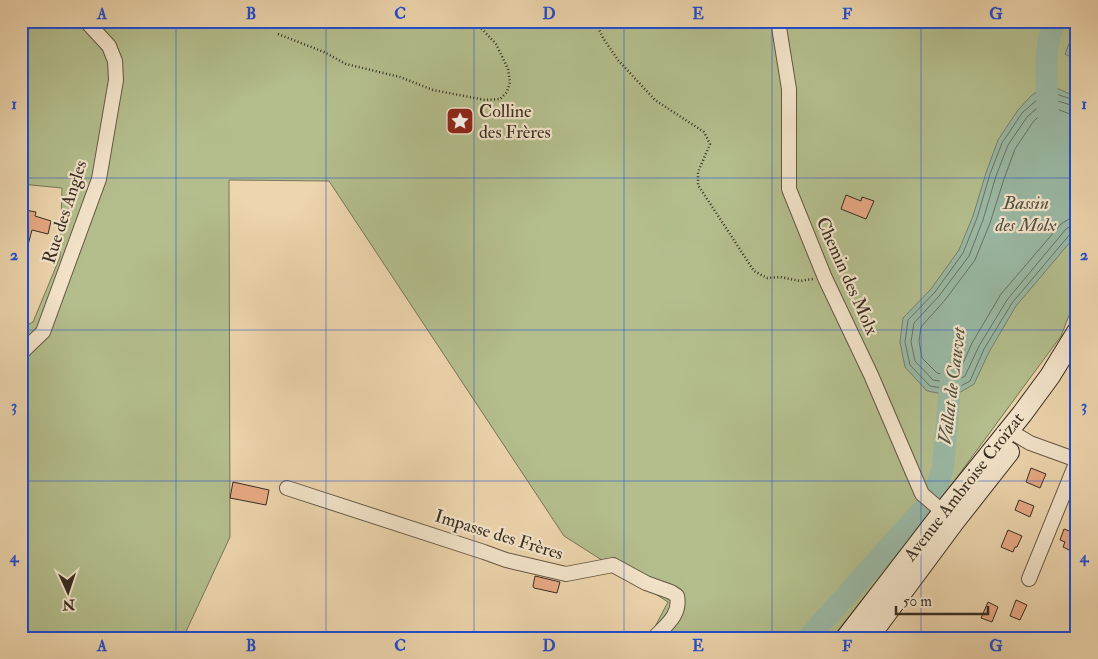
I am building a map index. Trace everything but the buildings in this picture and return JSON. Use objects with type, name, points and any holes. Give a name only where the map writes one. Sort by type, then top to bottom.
[{"type":"main road","name":"Avenue Ambroise Croizat","points":[[1015,434],[1077,332]]},
{"type":"main road","name":"Avenue Ambroise Croizat","points":[[846,638],[867,633],[940,509],[1050,398],[1077,354]]},
{"type":"street","name":"Rue des Angles","points":[[21,354],[43,332],[99,179],[116,80],[115,61],[109,46],[86,21]]},
{"type":"street","name":"Chemin des Molx","points":[[778,21],[789,89],[789,189],[825,278],[871,375],[922,494],[940,509]]},
{"type":"street","points":[[1015,434],[1077,460],[1028,579]]},
{"type":"street","name":"Impasse des Frères","points":[[287,488],[506,560],[566,574],[614,565],[646,583],[677,596],[679,606],[675,615],[654,638]]},
{"type":"path","points":[[278,34],[324,52],[346,64],[400,77],[433,90],[485,100],[500,98],[507,92],[510,82],[508,69],[496,44],[481,28],[470,21]]},
{"type":"path","points":[[595,21],[603,38],[618,60],[655,100],[704,132],[710,144],[698,172],[698,186],[754,271],[767,278],[780,277],[800,280],[825,278]]},
{"type":"shaded area","points":[[21,21],[1077,21],[1077,295],[1061,336],[924,522],[832,638],[649,638],[668,602],[564,536],[329,181],[229,180],[230,537],[183,638],[21,638],[21,328],[33,322],[60,257],[62,188],[21,184]]},
{"type":"water","points":[[1071,39],[1076,42],[1071,57],[1065,54]]},
{"type":"water","name":"Bassin des Molx","points":[[1047,84],[1077,97],[1077,234],[1016,306],[989,352],[974,384],[954,396],[927,391],[905,367],[900,342],[903,318],[931,289],[959,250],[973,216],[998,140],[1018,110],[1031,96]]},
{"type":"waterway","name":"Vallat de Cauvet","points":[[1048,114],[1047,53],[1056,21]]},
{"type":"waterway","name":"Vallat de Cauvet","points":[[808,638],[934,497],[943,467],[952,365]]},
{"type":"place","name":"Colline des Frères","points":[[460,121]]}]
